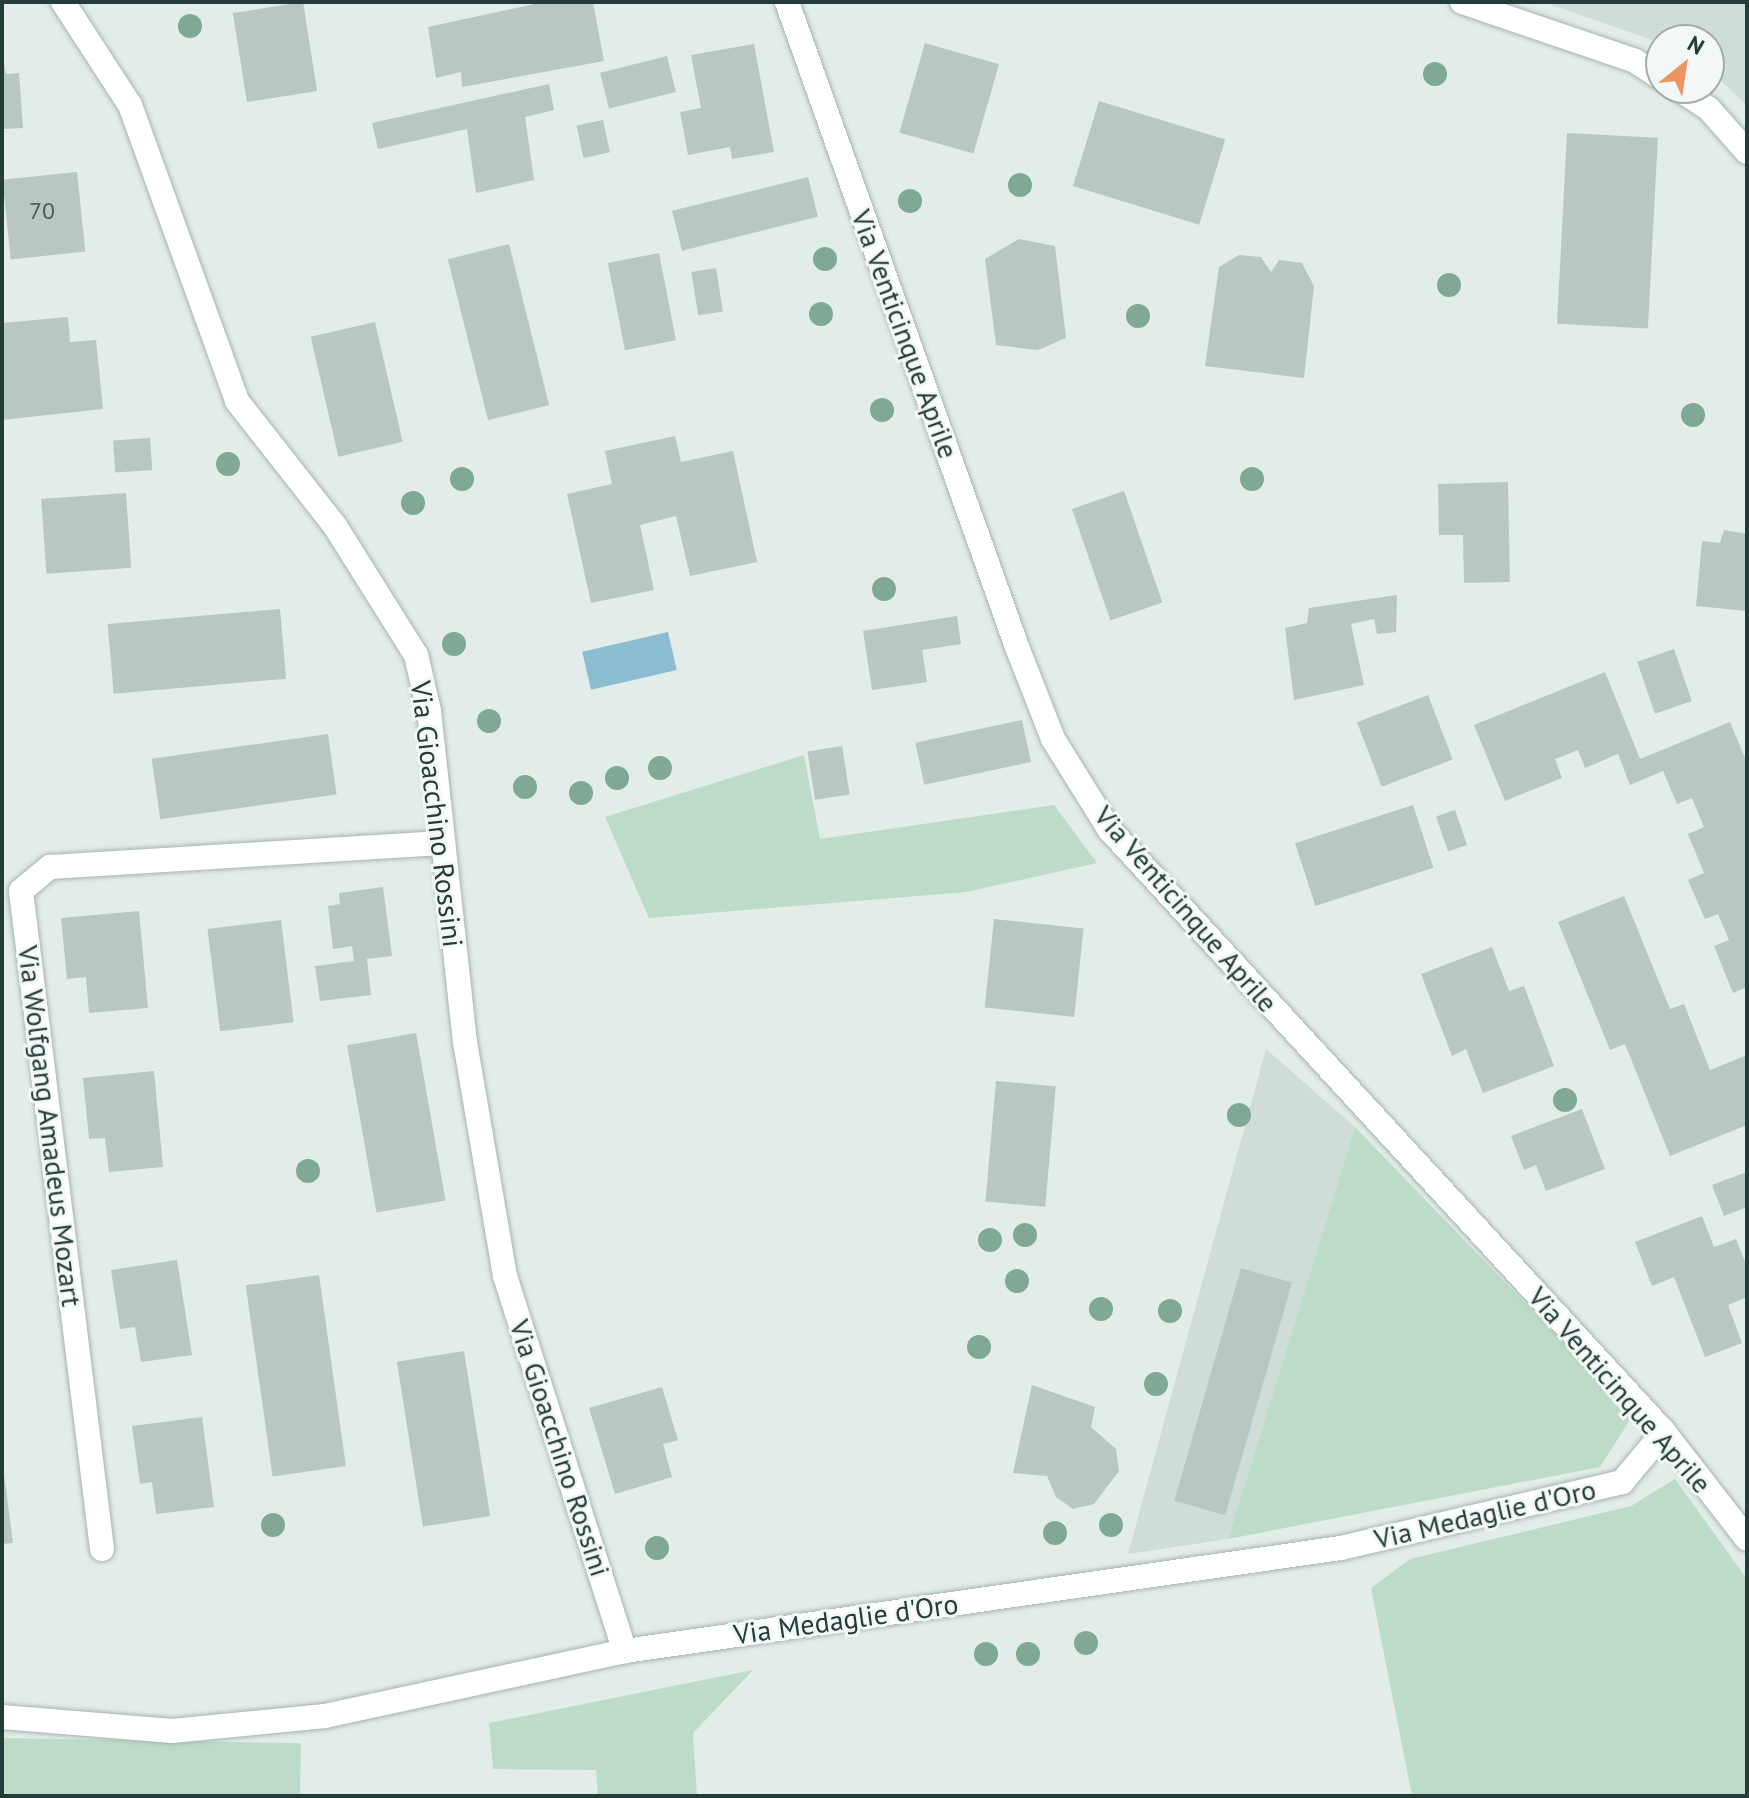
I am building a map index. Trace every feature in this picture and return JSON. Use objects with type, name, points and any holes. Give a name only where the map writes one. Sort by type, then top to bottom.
[{"type":"street","name":"Via Gioacchino Rossini","points":[[63,2],[130,105],[237,401],[335,526],[416,655],[429,711],[465,1042],[505,1276],[625,1651]]},
{"type":"street","name":"Via Venticinque Aprile","points":[[787,2],[1053,739],[1109,829],[1736,1508],[1747,1539]]},
{"type":"street","points":[[1462,2],[1635,61],[1645,68]]},
{"type":"street","points":[[1701,104],[1747,152]]},
{"type":"street","name":"Via Wolfgang Amadeus Mozart","points":[[102,1549],[21,891],[50,867],[441,843]]},
{"type":"street","name":"Via Medaglie d'Oro","points":[[2,1717],[172,1731],[325,1716],[625,1651],[1341,1548],[1622,1482],[1664,1432]]},
{"type":"shaded area","points":[[1543,2],[1747,2],[1747,106],[1725,85],[1725,24],[1645,24],[1645,37]]},
{"type":"shaded area","points":[[1266,1049],[1355,1127],[1228,1539],[1128,1554]]},
{"type":"green space","points":[[804,755],[820,839],[1054,805],[1097,863],[966,892],[649,918],[605,817]]},
{"type":"green space","points":[[1355,1127],[1633,1415],[1600,1467],[1228,1539]]},
{"type":"green space","points":[[1675,1479],[1747,1579],[1747,1796],[1412,1796],[1371,1588],[1410,1559],[1631,1506]]},
{"type":"green space","points":[[753,1670],[693,1733],[697,1796],[598,1796],[596,1770],[493,1769],[489,1723]]},
{"type":"green space","points":[[2,1738],[301,1743],[300,1796],[2,1796]]},
{"type":"water","points":[[668,632],[677,670],[591,690],[582,652]]},
{"type":"building","points":[[303,2],[317,91],[247,102],[233,13]]},
{"type":"building","points":[[544,2],[593,2],[604,61],[462,87],[461,72],[436,78],[428,27]]},
{"type":"building","points":[[925,43],[999,64],[973,154],[899,132]]},
{"type":"building","points":[[754,44],[774,152],[732,159],[730,147],[688,155],[680,112],[701,108],[691,55]]},
{"type":"building","points":[[2,51],[6,74],[19,73],[23,128],[2,129]]},
{"type":"building","points":[[667,56],[676,92],[609,109],[600,73]]},
{"type":"building","points":[[549,84],[554,110],[525,117],[534,180],[476,193],[467,129],[378,149],[372,123]]},
{"type":"building","points":[[1099,101],[1225,140],[1199,225],[1073,186]]},
{"type":"building","points":[[603,120],[610,152],[583,158],[577,126]]},
{"type":"building","points":[[1567,133],[1658,138],[1648,329],[1557,324]]},
{"type":"building","points":[[77,172],[85,252],[11,259],[2,180]]},
{"type":"building","points":[[808,177],[818,217],[682,251],[672,211]]},
{"type":"building","points":[[1019,239],[1055,246],[1066,338],[1038,350],[996,345],[985,259]]},
{"type":"building","points":[[509,244],[549,405],[488,420],[448,259]]},
{"type":"building","points":[[659,253],[676,340],[625,350],[608,263]]},
{"type":"building","points":[[1239,255],[1261,257],[1271,272],[1279,260],[1302,263],[1314,286],[1304,378],[1205,366],[1219,267]]},
{"type":"building","points":[[716,268],[723,311],[698,315],[691,272]]},
{"type":"building","points":[[68,317],[70,342],[96,340],[103,409],[2,420],[2,323]]},
{"type":"building","points":[[375,322],[403,442],[338,457],[311,337]]},
{"type":"building","points":[[675,436],[681,462],[733,451],[757,562],[690,576],[676,516],[640,525],[654,590],[591,603],[567,494],[612,484],[605,451]]},
{"type":"building","points":[[150,438],[152,470],[115,473],[113,441]]},
{"type":"building","points":[[1508,482],[1510,582],[1464,583],[1463,535],[1439,535],[1438,484]]},
{"type":"building","points":[[1124,491],[1162,603],[1110,620],[1072,509]]},
{"type":"building","points":[[126,493],[131,568],[46,574],[41,499]]},
{"type":"building","points":[[1724,530],[1747,534],[1747,611],[1696,606],[1702,541],[1720,543]]},
{"type":"building","points":[[1397,595],[1396,632],[1377,634],[1374,619],[1351,624],[1364,685],[1294,700],[1285,628],[1307,623],[1309,608]]},
{"type":"building","points":[[280,609],[286,679],[114,694],[108,624]]},
{"type":"building","points":[[957,616],[961,644],[922,650],[927,682],[872,690],[863,631]]},
{"type":"building","points":[[1674,649],[1692,701],[1655,714],[1637,662]]},
{"type":"building","points":[[1605,672],[1640,759],[1730,722],[1747,763],[1747,987],[1733,993],[1714,946],[1729,940],[1718,914],[1705,919],[1688,880],[1704,873],[1688,834],[1704,827],[1692,798],[1677,804],[1663,771],[1630,785],[1618,754],[1585,768],[1578,750],[1555,759],[1562,778],[1505,801],[1474,725]]},
{"type":"building","points":[[1428,695],[1453,759],[1382,787],[1357,722]]},
{"type":"building","points":[[1022,720],[1031,762],[924,785],[915,743]]},
{"type":"building","points":[[328,734],[336,794],[160,819],[152,759]]},
{"type":"building","points":[[842,746],[850,794],[815,800],[807,751]]},
{"type":"building","points":[[1413,805],[1433,868],[1315,906],[1295,843]]},
{"type":"building","points":[[1455,810],[1467,845],[1448,851],[1436,817]]},
{"type":"building","points":[[383,887],[392,956],[367,959],[371,995],[320,1001],[315,966],[354,961],[352,946],[333,949],[328,906],[340,904],[339,893]]},
{"type":"building","points":[[1624,896],[1670,1009],[1684,1004],[1710,1070],[1747,1055],[1747,1125],[1670,1156],[1625,1044],[1610,1050],[1558,922]]},
{"type":"building","points":[[139,911],[148,1008],[89,1013],[86,977],[67,979],[61,918]]},
{"type":"building","points":[[994,919],[1084,928],[1074,1017],[985,1008]]},
{"type":"building","points":[[281,920],[294,1022],[220,1031],[208,929]]},
{"type":"building","points":[[1492,947],[1509,991],[1524,986],[1554,1066],[1483,1093],[1466,1049],[1452,1056],[1421,974]]},
{"type":"building","points":[[416,1033],[446,1200],[377,1213],[347,1045]]},
{"type":"building","points":[[154,1071],[163,1167],[109,1172],[105,1138],[89,1139],[83,1078]]},
{"type":"building","points":[[996,1081],[1056,1086],[1045,1207],[985,1202]]},
{"type":"building","points":[[1582,1109],[1605,1169],[1546,1191],[1536,1165],[1524,1170],[1511,1136]]},
{"type":"building","points":[[1747,1172],[1747,1207],[1724,1216],[1712,1185]]},
{"type":"building","points":[[1702,1216],[1714,1247],[1736,1239],[1747,1267],[1747,1297],[1728,1305],[1742,1343],[1705,1357],[1674,1277],[1652,1286],[1635,1242]]},
{"type":"building","points":[[177,1260],[192,1355],[141,1362],[135,1327],[120,1329],[111,1270]]},
{"type":"building","points":[[1241,1268],[1292,1283],[1225,1515],[1174,1501]]},
{"type":"building","points":[[319,1275],[346,1466],[273,1476],[246,1285]]},
{"type":"building","points":[[464,1351],[490,1516],[423,1527],[397,1362]]},
{"type":"building","points":[[1032,1385],[1095,1407],[1091,1427],[1116,1449],[1119,1471],[1094,1504],[1073,1509],[1056,1497],[1047,1476],[1013,1473]]},
{"type":"building","points":[[662,1387],[678,1440],[663,1444],[672,1477],[615,1494],[589,1408]]},
{"type":"building","points":[[202,1417],[214,1507],[156,1514],[152,1482],[140,1484],[132,1426]]},
{"type":"building","points":[[2,1459],[13,1543],[2,1544]]}]
